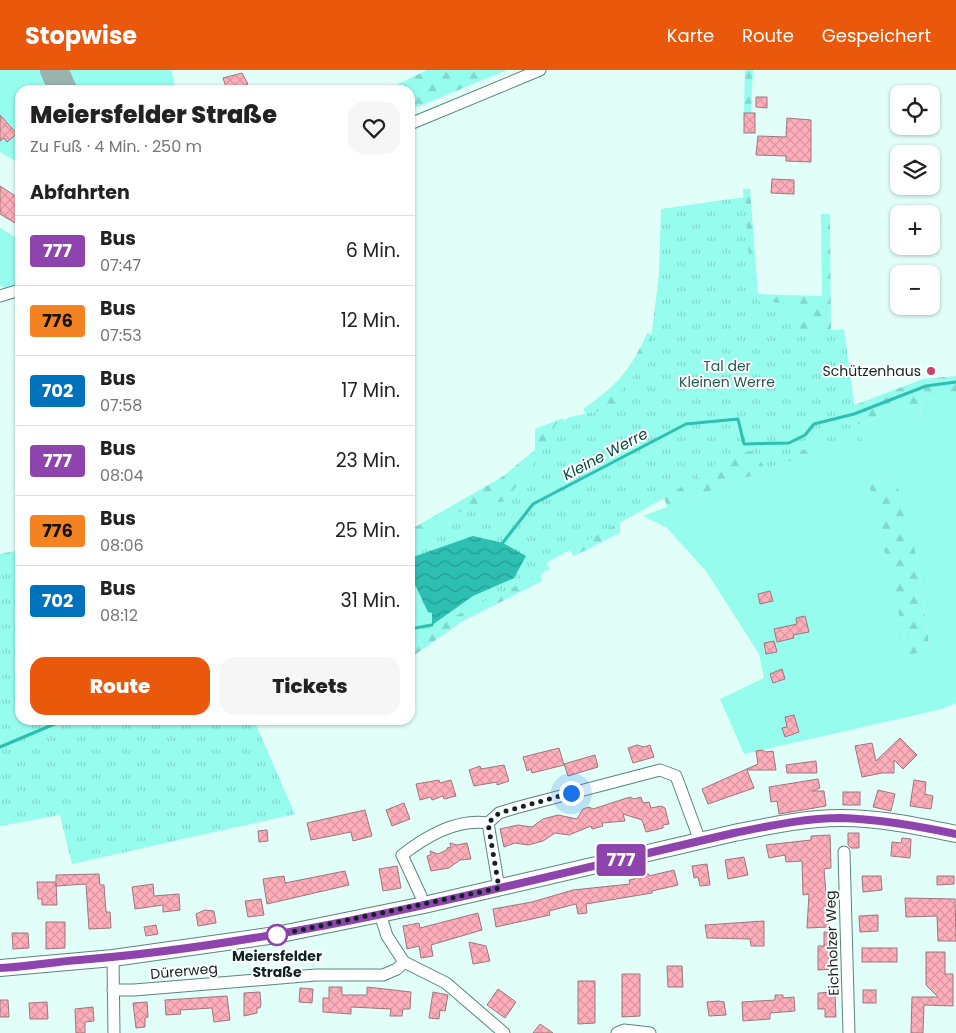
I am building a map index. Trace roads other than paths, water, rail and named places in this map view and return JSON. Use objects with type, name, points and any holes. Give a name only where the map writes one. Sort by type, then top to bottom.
[{"type":"street","points":[[415,122],[540,70]]},
{"type":"street","points":[[0,296],[15,292]]},
{"type":"street","points":[[421,896],[402,855],[420,840],[434,833],[468,823],[488,823],[499,813],[515,808],[660,770],[676,776],[700,841]]},
{"type":"street","points":[[0,968],[113,958],[276,935],[499,888],[770,826],[835,818],[882,821],[956,834]]},
{"type":"street","points":[[488,823],[499,888]]},
{"type":"street","name":"Eichholzer Weg","points":[[844,852],[849,1033]]},
{"type":"street","points":[[380,914],[387,936],[404,962],[446,983],[498,1031]]},
{"type":"street","points":[[113,958],[114,1033]]},
{"type":"street","name":"Dürerweg","points":[[113,990],[134,990],[316,975],[382,975],[397,969],[404,962]]},
{"type":"street","points":[[617,1033],[624,1030],[650,1033]]},
{"type":"water","points":[[473,536],[503,543],[526,556],[514,578],[473,596],[432,625],[432,613],[428,612],[415,584],[415,556]]},
{"type":"waterway","name":"Kleine Werre","points":[[501,545],[533,504],[686,424],[738,419],[744,444],[789,443],[805,435],[814,424],[854,414],[926,386],[956,382]]},
{"type":"waterway","points":[[415,628],[432,625]]},
{"type":"waterway","name":"Kleine Werre","points":[[0,747],[52,725]]},
{"type":"place","name":"Schützenhaus","points":[[931,371]]},
{"type":"place","name":"Meiersfelder Straße","points":[[277,935]]},
{"type":"park label","name":"Tal der Kleinen Werre","points":[[727,374]]}]
